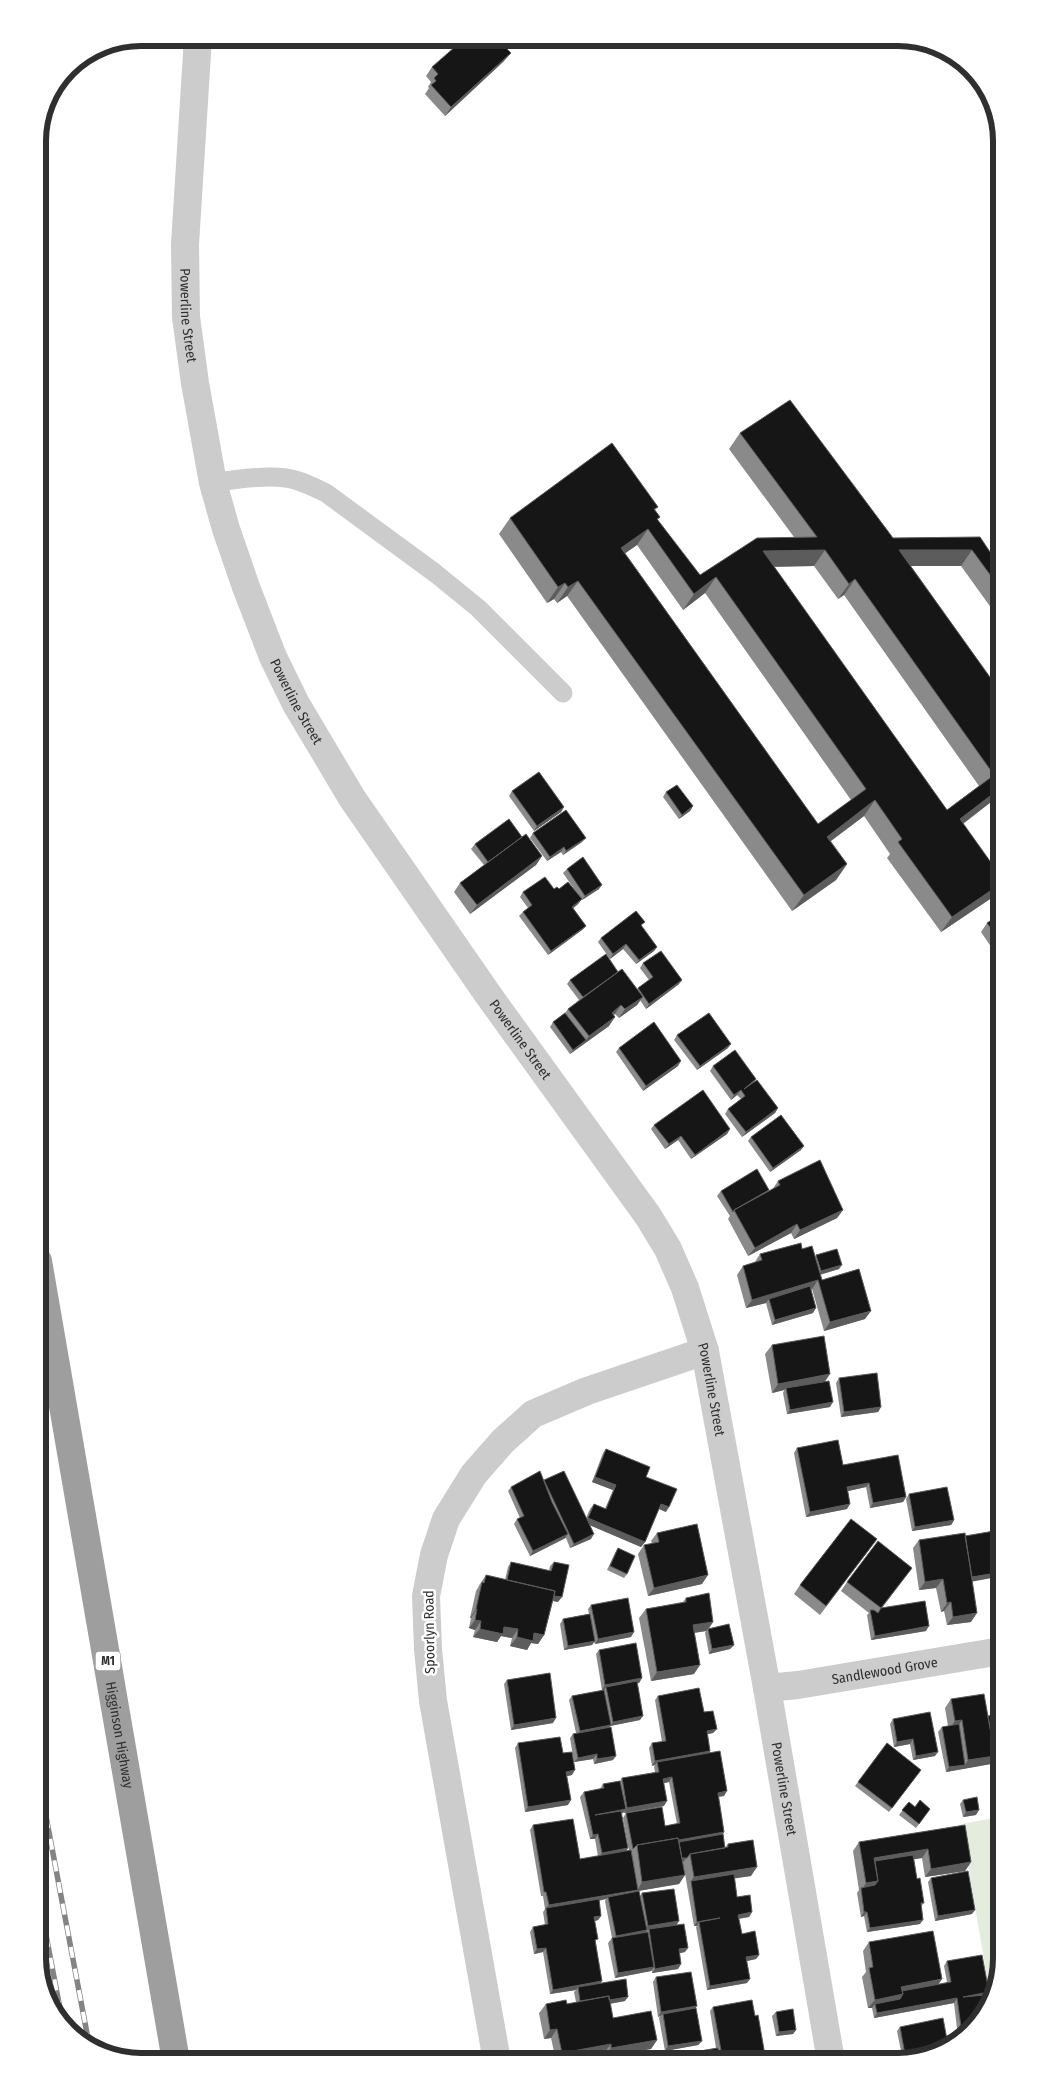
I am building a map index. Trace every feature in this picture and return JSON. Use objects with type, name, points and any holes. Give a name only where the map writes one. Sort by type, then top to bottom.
[{"type":"highway","name":"Higginson Highway","points":[[46,1307],[175,2053]]},
{"type":"street","name":"Powerline Street","points":[[197,46],[185,244],[186,317],[195,383],[213,483],[226,529],[273,657],[296,704],[352,798],[489,996],[648,1216],[668,1249],[685,1288],[705,1351],[767,1688],[829,2053]]},
{"type":"street","name":"Spoorlyn Road","points":[[496,2053],[433,1701],[428,1649],[426,1596],[434,1555],[446,1519],[474,1474],[503,1441],[533,1414],[587,1391],[705,1351]]},
{"type":"street","name":"Sandlewood Grove","points":[[767,1688],[798,1685],[993,1652]]},
{"type":"lane","points":[[213,483],[237,479],[287,478],[308,484],[326,493],[434,572],[478,608],[563,693]]},
{"type":"green space","points":[[993,1818],[993,1958],[989,1987],[961,1824]]},
{"type":"building","points":[[456,46],[475,48],[475,46],[504,46],[511,53],[451,107],[431,85],[436,81],[434,78],[438,74],[432,67]]},
{"type":"building","points":[[790,400],[893,538],[980,537],[993,556],[993,579],[972,550],[899,550],[993,681],[993,774],[855,579],[849,584],[825,550],[763,551],[947,810],[993,776],[993,794],[960,819],[993,865],[993,889],[952,917],[898,842],[902,839],[875,800],[827,837],[847,864],[804,895],[578,581],[568,587],[565,583],[558,587],[510,518],[612,443],[658,507],[654,509],[660,517],[657,519],[700,575],[757,538],[817,537],[740,433]],"holes":[[[648,529],[694,594],[716,577],[866,789],[818,824],[621,548]]]},
{"type":"building","points":[[539,772],[564,807],[537,826],[512,791]]},
{"type":"building","points":[[677,785],[693,806],[682,815],[666,792]]},
{"type":"building","points":[[566,810],[586,838],[566,851],[564,847],[550,857],[533,833]]},
{"type":"building","points":[[509,819],[522,837],[488,862],[475,844]]},
{"type":"building","points":[[526,834],[542,856],[477,905],[460,883]]},
{"type":"building","points":[[583,857],[602,885],[585,896],[567,869]]},
{"type":"building","points":[[545,877],[554,889],[557,887],[559,889],[568,882],[582,899],[572,907],[586,926],[551,951],[523,912],[532,905],[523,892]]},
{"type":"building","points":[[636,911],[645,922],[641,925],[657,947],[639,960],[626,944],[613,954],[601,938]]},
{"type":"building","points":[[993,919],[993,931],[987,923]]},
{"type":"building","points":[[661,951],[682,980],[649,1004],[638,988],[653,977],[643,963]]},
{"type":"building","points":[[606,954],[618,972],[583,997],[570,980]]},
{"type":"building","points":[[622,969],[643,997],[625,1009],[621,1005],[612,1013],[615,1017],[589,1036],[568,1009]]},
{"type":"building","points":[[565,1013],[586,1040],[573,1050],[553,1022]]},
{"type":"building","points":[[709,1013],[731,1044],[700,1066],[677,1035]]},
{"type":"building","points":[[654,1022],[681,1061],[646,1086],[619,1048]]},
{"type":"building","points":[[735,1050],[756,1079],[744,1089],[757,1080],[778,1108],[746,1132],[728,1109],[745,1096],[741,1090],[734,1095],[713,1066]]},
{"type":"building","points":[[703,1090],[730,1129],[695,1155],[681,1136],[669,1144],[654,1125]]},
{"type":"building","points":[[781,1115],[804,1146],[773,1168],[751,1137]]},
{"type":"building","points":[[820,1160],[843,1210],[800,1230],[797,1224],[755,1248],[734,1210],[780,1185],[778,1181]]},
{"type":"building","points":[[757,1169],[769,1190],[733,1212],[721,1191]]},
{"type":"building","points":[[801,1243],[802,1249],[812,1246],[822,1280],[859,1269],[871,1311],[830,1322],[818,1280],[752,1300],[743,1266],[762,1260],[760,1254]]},
{"type":"building","points":[[837,1249],[842,1265],[821,1271],[816,1255]]},
{"type":"building","points":[[810,1286],[816,1308],[775,1320],[769,1299]]},
{"type":"building","points":[[824,1336],[830,1374],[778,1384],[772,1345]]},
{"type":"building","points":[[877,1373],[881,1407],[844,1412],[839,1378]]},
{"type":"building","points":[[829,1381],[833,1402],[790,1410],[786,1388]]},
{"type":"building","points":[[838,1440],[843,1465],[898,1455],[906,1497],[873,1503],[869,1483],[847,1487],[850,1504],[810,1512],[797,1448]]},
{"type":"building","points":[[606,1449],[650,1467],[646,1477],[677,1489],[669,1507],[661,1504],[645,1542],[588,1518],[594,1504],[606,1509],[616,1485],[595,1477]]},
{"type":"building","points":[[540,1471],[552,1502],[568,1534],[533,1551],[517,1519],[524,1516],[511,1487]]},
{"type":"building","points":[[564,1471],[594,1534],[574,1544],[544,1480]]},
{"type":"building","points":[[947,1487],[954,1520],[915,1527],[909,1494]]},
{"type":"building","points":[[851,1519],[877,1539],[826,1606],[800,1585]]},
{"type":"building","points":[[697,1524],[708,1575],[654,1588],[644,1545],[659,1542],[657,1533]]},
{"type":"building","points":[[993,1531],[993,1574],[972,1577],[965,1536]]},
{"type":"building","points":[[965,1533],[977,1613],[953,1617],[951,1602],[947,1603],[943,1579],[925,1582],[919,1540]]},
{"type":"building","points":[[878,1541],[912,1568],[881,1608],[847,1582]]},
{"type":"building","points":[[618,1548],[635,1556],[627,1574],[610,1566]]},
{"type":"building","points":[[511,1562],[551,1571],[554,1562],[569,1565],[562,1597],[554,1596],[555,1591],[507,1580]]},
{"type":"building","points":[[486,1575],[555,1591],[544,1635],[534,1633],[533,1641],[517,1637],[518,1629],[504,1627],[503,1634],[480,1629],[481,1621],[475,1620],[476,1609],[482,1582],[484,1583]]},
{"type":"building","points":[[709,1593],[713,1622],[693,1625],[700,1665],[657,1672],[646,1609],[686,1602],[686,1598]]},
{"type":"building","points":[[628,1598],[634,1632],[598,1639],[591,1605]]},
{"type":"building","points":[[925,1601],[929,1626],[875,1636],[870,1610],[878,1613],[881,1608]]},
{"type":"building","points":[[590,1614],[595,1641],[568,1646],[563,1619]]},
{"type":"building","points":[[729,1624],[734,1645],[712,1649],[708,1629]]},
{"type":"building","points":[[636,1643],[642,1678],[605,1685],[599,1650]]},
{"type":"building","points":[[550,1673],[556,1718],[514,1725],[507,1680]]},
{"type":"building","points":[[637,1681],[643,1716],[613,1722],[606,1687]]},
{"type":"building","points":[[699,1688],[704,1712],[713,1711],[717,1729],[707,1731],[710,1751],[655,1761],[652,1743],[666,1741],[658,1696]]},
{"type":"building","points":[[604,1690],[611,1725],[580,1731],[572,1696]]},
{"type":"building","points":[[984,1694],[993,1745],[993,1756],[968,1760],[962,1720],[955,1721],[951,1699]]},
{"type":"building","points":[[930,1712],[938,1752],[916,1756],[913,1739],[897,1742],[893,1719]]},
{"type":"building","points":[[993,1715],[993,1745],[988,1716]]},
{"type":"building","points":[[959,1724],[965,1765],[949,1767],[942,1727]]},
{"type":"building","points":[[611,1727],[616,1756],[597,1759],[597,1754],[578,1758],[573,1734]]},
{"type":"building","points":[[560,1737],[563,1753],[572,1752],[575,1770],[566,1772],[571,1800],[528,1807],[518,1743]]},
{"type":"building","points":[[887,1743],[921,1770],[892,1808],[858,1782]]},
{"type":"building","points":[[720,1751],[727,1791],[718,1793],[724,1832],[637,1845],[633,1849],[626,1813],[662,1807],[665,1826],[680,1823],[672,1777],[663,1779],[667,1801],[627,1808],[622,1778],[659,1772],[657,1762]]},
{"type":"building","points":[[620,1781],[626,1809],[595,1815],[621,1811],[628,1848],[602,1853],[598,1834],[593,1835],[584,1792],[604,1788],[603,1784]]},
{"type":"building","points":[[977,1797],[979,1810],[966,1812],[963,1800]]},
{"type":"building","points":[[920,1800],[930,1809],[919,1824],[902,1810],[909,1802],[915,1807]]},
{"type":"building","points":[[573,1819],[580,1859],[631,1850],[638,1890],[549,1905],[546,1892],[544,1892],[533,1825]]},
{"type":"building","points":[[965,1825],[971,1862],[931,1869],[928,1849],[874,1858],[878,1881],[866,1883],[859,1842]]},
{"type":"building","points":[[723,1834],[725,1848],[690,1854],[687,1858],[682,1858],[679,1842]]},
{"type":"building","points":[[678,1838],[685,1875],[642,1882],[637,1845]]},
{"type":"building","points":[[753,1840],[757,1867],[694,1877],[690,1854],[728,1847],[728,1844]]},
{"type":"building","points":[[913,1855],[917,1879],[920,1878],[924,1903],[921,1903],[923,1920],[870,1928],[867,1912],[864,1912],[861,1888],[875,1885],[878,1881],[875,1861]]},
{"type":"building","points":[[968,1871],[975,1910],[938,1916],[931,1878]]},
{"type":"building","points":[[734,1874],[737,1897],[750,1895],[752,1912],[738,1915],[742,1934],[755,1931],[759,1955],[746,1957],[750,1979],[710,1986],[699,1922],[720,1918],[697,1922],[691,1881]]},
{"type":"building","points":[[674,1889],[679,1921],[648,1926],[642,1893]]},
{"type":"building","points":[[639,1891],[647,1930],[616,1936],[608,1897]]},
{"type":"building","points":[[599,1899],[601,1916],[594,1917],[598,1939],[595,1940],[602,1981],[553,1990],[546,1948],[537,1949],[533,1927],[548,1924],[546,1908]]},
{"type":"building","points":[[684,1924],[688,1948],[679,1949],[681,1964],[655,1969],[649,1929]]},
{"type":"building","points":[[933,1931],[942,1979],[901,1987],[903,1994],[875,2000],[869,1968],[873,1967],[869,1942]]},
{"type":"building","points":[[648,1932],[654,1967],[618,1973],[612,1938]]},
{"type":"building","points":[[982,1955],[988,1988],[987,1992],[963,1997],[985,1996],[977,2011],[961,2029],[957,1998],[877,2013],[875,2004],[900,1999],[903,1994],[902,1991],[951,1982],[947,1961]]},
{"type":"building","points":[[691,1972],[697,2006],[661,2012],[656,1977]]},
{"type":"building","points":[[626,1979],[628,1997],[609,2000],[609,1996],[580,2001],[578,1987]]},
{"type":"building","points":[[609,1996],[613,2018],[651,2011],[657,2040],[611,2048],[611,2044],[562,2053],[557,2029],[550,2030],[546,2004],[566,2000],[567,2004]]},
{"type":"building","points":[[752,2000],[755,2016],[758,2015],[765,2053],[722,2053],[713,2007]]},
{"type":"building","points":[[696,2008],[702,2041],[668,2046],[663,2014]]},
{"type":"building","points":[[793,2009],[796,2030],[779,2032],[776,2012]]},
{"type":"building","points":[[943,2018],[947,2039],[929,2048],[905,2052],[900,2027]]},
{"type":"building","points":[[718,2048],[719,2053],[688,2053]]},
{"type":"railway","points":[[46,1816],[87,2036]]},
{"type":"railway","points":[[46,1935],[59,2006]]}]
